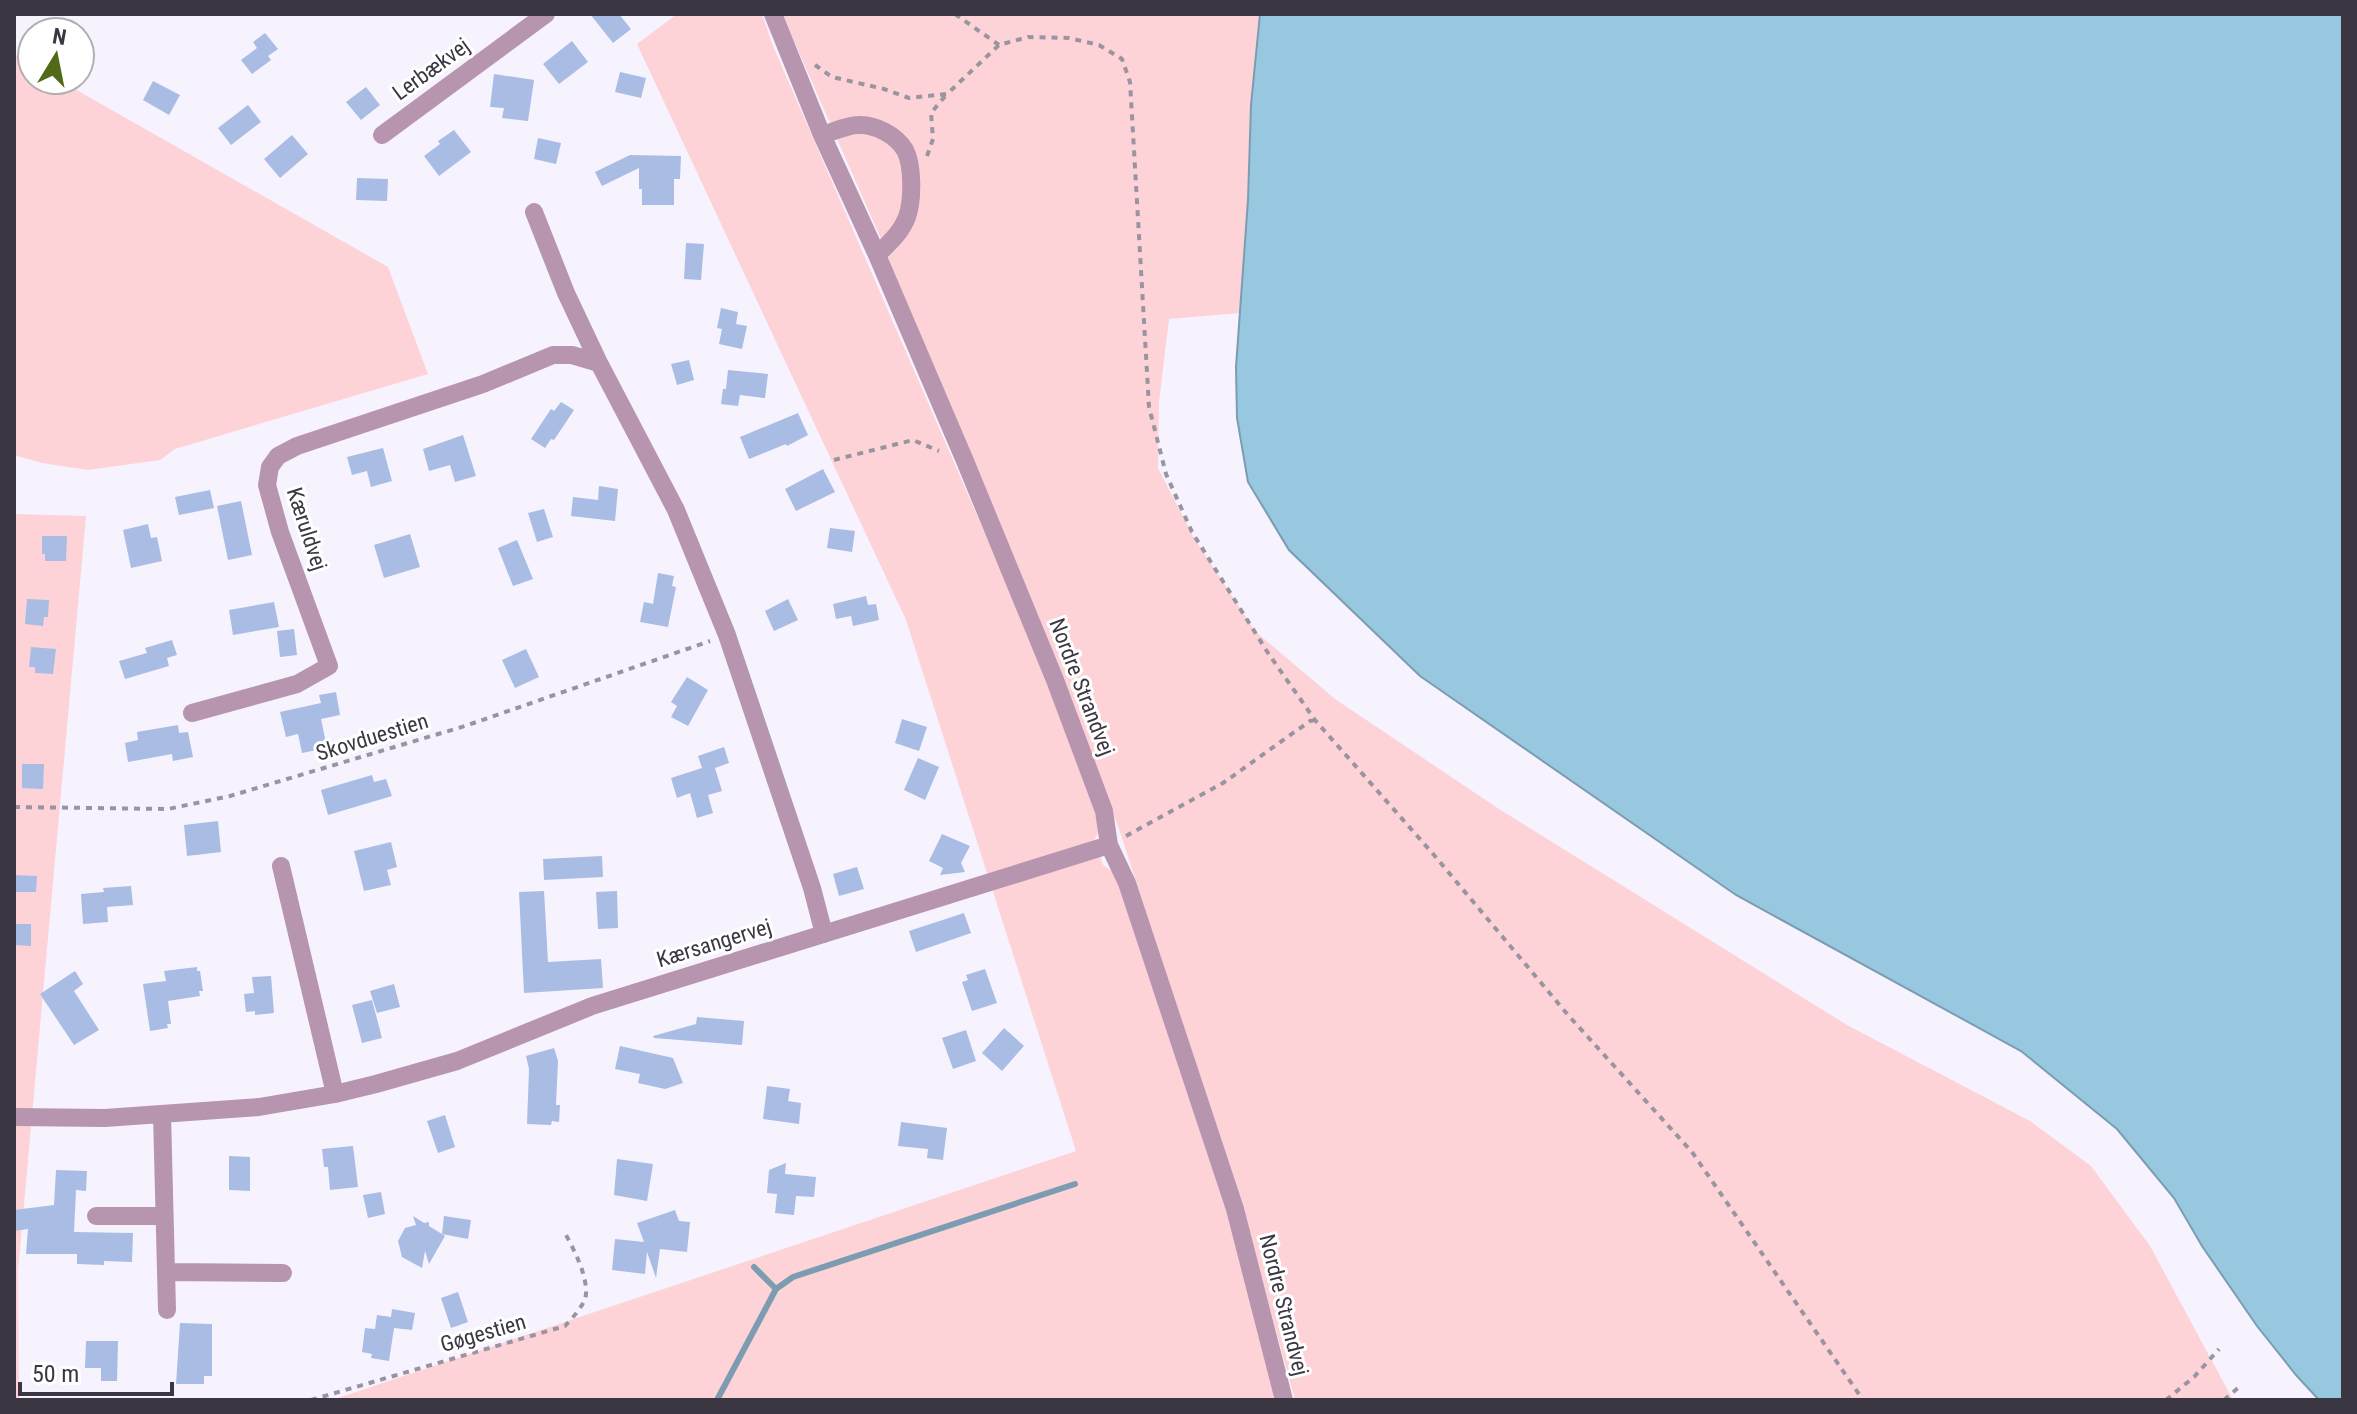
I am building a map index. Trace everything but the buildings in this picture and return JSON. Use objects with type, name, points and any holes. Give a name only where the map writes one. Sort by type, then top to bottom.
[{"type":"street","name":"Lerbækvej","points":[[382,135],[546,14]]},
{"type":"street","name":"Nordre Strandvej","points":[[773,14],[822,135],[965,461],[1104,811],[1109,845],[1127,883],[1235,1209],[1284,1400]]},
{"type":"street","points":[[822,135],[857,124],[876,127],[894,137],[906,151],[912,200],[906,220],[877,255]]},
{"type":"street","points":[[534,212],[566,293],[599,363],[676,510],[727,635],[812,888],[824,934]]},
{"type":"street","name":"Kæruldvej","points":[[192,713],[297,684],[329,666],[280,532],[267,485],[270,467],[278,456],[297,446],[473,387],[553,355],[572,355],[599,363]]},
{"type":"street","name":"Kærsangervej","points":[[14,1117],[105,1118],[162,1114],[259,1107],[335,1094],[457,1061],[592,1006],[1109,845]]},
{"type":"street","points":[[281,866],[335,1094]]},
{"type":"street","points":[[162,1114],[167,1310]]},
{"type":"street","points":[[96,1216],[164,1216]]},
{"type":"street","points":[[166,1272],[283,1273]]},
{"type":"path","points":[[955,14],[999,45]]},
{"type":"path","points":[[910,175],[924,165],[933,139],[931,113],[999,45],[1028,37],[1069,38],[1099,45],[1122,59],[1130,82],[1149,407],[1166,474],[1192,532],[1312,720],[1453,878],[1568,1015],[1692,1152],[1863,1400]]},
{"type":"path","points":[[787,46],[832,77],[909,98],[947,94]]},
{"type":"path","points":[[834,460],[913,440],[965,461]]},
{"type":"path","name":"Skovduestien","points":[[14,807],[168,809],[230,796],[465,726],[727,635]]},
{"type":"path","points":[[1109,845],[1223,783],[1312,720]]},
{"type":"path","name":"Gøgestien","points":[[311,1400],[565,1326],[586,1296],[574,1250],[565,1233]]},
{"type":"path","points":[[2166,1400],[2194,1377],[2219,1349]]},
{"type":"path","points":[[2224,1400],[2239,1387]]},
{"type":"shaded area","points":[[677,14],[762,14],[773,46],[1049,681],[1101,826],[1095,839],[1103,865],[1115,873],[1227,1210],[1277,1400],[332,1400],[1076,1151],[906,620],[637,44]]},
{"type":"shaded area","points":[[782,14],[1260,14],[1251,105],[1240,313],[1169,319],[1159,402],[1158,468],[1194,538],[1255,631],[1335,699],[1499,809],[1847,1025],[2030,1121],[2091,1166],[2150,1246],[2233,1400],[1295,1400],[1242,1207],[1119,829],[1058,669],[931,374],[882,241]]},
{"type":"shaded area","points":[[14,54],[16,96],[87,96],[388,267],[428,374],[175,449],[160,460],[88,470],[14,455]]},
{"type":"shaded area","points":[[14,514],[86,516],[18,1271],[19,1400],[14,1400]]},
{"type":"water","points":[[1260,14],[2343,14],[2343,1400],[2319,1400],[2296,1375],[2257,1326],[2202,1246],[2174,1198],[2117,1129],[2021,1051],[1736,895],[1420,676],[1289,550],[1248,482],[1237,418],[1236,367],[1248,200],[1251,105]]},
{"type":"waterway","points":[[717,1400],[776,1289],[793,1277],[1075,1184]]},
{"type":"waterway","points":[[754,1267],[776,1289]]}]
